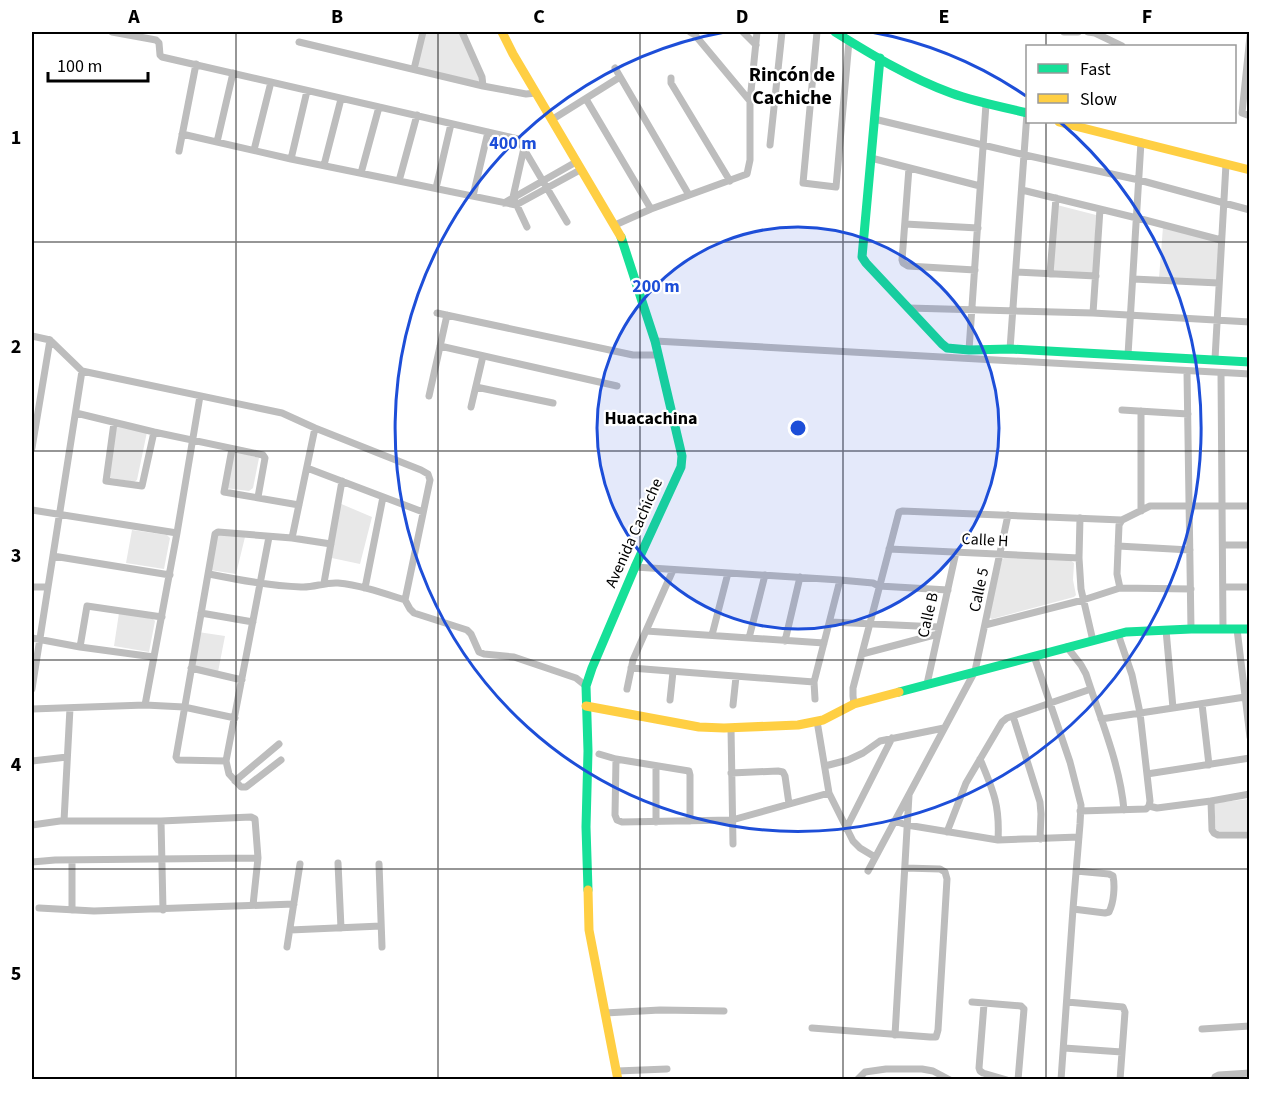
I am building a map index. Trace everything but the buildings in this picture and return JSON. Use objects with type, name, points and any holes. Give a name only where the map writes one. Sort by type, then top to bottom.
[{"type":"street","points":[[118,32],[156,40],[162,57],[518,139],[567,222]]},
{"type":"street","points":[[414,69],[423,32]]},
{"type":"street","points":[[462,32],[482,77],[483,86]]},
{"type":"street","name":"Avenida Cachiche","points":[[502,32],[578,166],[615,225],[655,341],[682,456],[681,467],[635,567],[586,686],[589,930],[617,1075]]},
{"type":"street","points":[[690,32],[695,35],[750,101]]},
{"type":"street","points":[[743,32],[756,45]]},
{"type":"street","points":[[615,225],[651,209],[747,174],[750,153],[750,101],[757,32]]},
{"type":"street","points":[[770,145],[782,32]]},
{"type":"street","points":[[817,32],[803,183],[836,187],[849,40]]},
{"type":"street","points":[[835,32],[880,58],[953,94],[1026,113]]},
{"type":"street","points":[[1064,32],[1078,32]]},
{"type":"street","points":[[1088,32],[1120,45]]},
{"type":"street","points":[[1242,112],[1248,33]]},
{"type":"street","points":[[299,42],[483,86],[526,94],[536,93]]},
{"type":"street","points":[[880,58],[862,257],[942,344],[947,348],[969,350],[1010,349],[1250,362]]},
{"type":"street","points":[[179,151],[196,64]]},
{"type":"street","points":[[615,68],[689,195]]},
{"type":"street","points":[[217,142],[233,73]]},
{"type":"street","points":[[553,119],[621,77]]},
{"type":"street","points":[[671,78],[671,83],[730,181]]},
{"type":"street","points":[[254,150],[271,82]]},
{"type":"street","points":[[291,159],[307,91]]},
{"type":"street","points":[[324,165],[341,99]]},
{"type":"street","points":[[586,99],[651,209]]},
{"type":"street","points":[[969,350],[986,104]]},
{"type":"street","points":[[361,173],[378,107]]},
{"type":"street","points":[[399,181],[417,115]]},
{"type":"street","points":[[874,118],[1139,180],[1250,210]]},
{"type":"street","points":[[1010,349],[1027,123]]},
{"type":"street","points":[[1063,123],[1250,170]]},
{"type":"street","points":[[436,188],[451,124]]},
{"type":"street","points":[[473,196],[488,132]]},
{"type":"street","points":[[182,134],[504,203],[547,188],[578,166]]},
{"type":"street","points":[[1128,356],[1141,142]]},
{"type":"street","points":[[524,148],[515,201],[526,227]]},
{"type":"street","points":[[870,158],[980,186]]},
{"type":"street","points":[[1215,359],[1226,164]]},
{"type":"street","points":[[515,201],[543,181],[578,166]]},
{"type":"street","points":[[909,168],[903,263],[908,266],[975,270]]},
{"type":"street","points":[[1022,190],[1221,240]]},
{"type":"street","points":[[1050,274],[1056,198]]},
{"type":"street","points":[[1093,313],[1100,209]]},
{"type":"street","points":[[905,224],[978,228]]},
{"type":"street","points":[[1016,272],[1096,276]]},
{"type":"street","points":[[1133,279],[1219,283]]},
{"type":"street","points":[[908,308],[1093,313],[1250,322]]},
{"type":"street","points":[[437,313],[633,355],[658,355]]},
{"type":"street","points":[[429,396],[447,315]]},
{"type":"street","points":[[32,336],[50,340],[82,371],[282,413],[428,474],[430,480],[405,600]]},
{"type":"street","points":[[32,448],[50,340]]},
{"type":"street","points":[[655,341],[1250,374]]},
{"type":"street","points":[[440,346],[617,386]]},
{"type":"street","points":[[471,407],[483,356]]},
{"type":"street","points":[[32,689],[35,638],[53,556],[82,371]]},
{"type":"street","points":[[1187,372],[1191,629]]},
{"type":"street","points":[[1221,373],[1223,629]]},
{"type":"street","points":[[476,387],[553,404]]},
{"type":"street","points":[[145,705],[170,575],[200,396]]},
{"type":"street","points":[[1122,410],[1188,414]]},
{"type":"street","points":[[1141,411],[1141,511]]},
{"type":"street","points":[[76,413],[264,456],[258,497]]},
{"type":"street","points":[[114,423],[106,481],[142,486],[154,432]]},
{"type":"street","points":[[292,538],[315,428]]},
{"type":"street","points":[[232,448],[224,492],[298,505]]},
{"type":"street","points":[[307,468],[423,512]]},
{"type":"street","points":[[324,584],[342,481]]},
{"type":"street","points":[[365,588],[383,497]]},
{"type":"street","points":[[854,704],[853,688],[899,512],[1122,520],[1150,506],[1250,506]]},
{"type":"street","points":[[32,510],[177,533]]},
{"type":"street","name":"Calle 5","points":[[868,871],[975,671],[1008,515]]},
{"type":"street","points":[[1080,519],[1079,558],[1083,600],[1092,641]]},
{"type":"street","points":[[1120,588],[1117,574],[1119,525],[1122,520]]},
{"type":"street","points":[[226,761],[176,759],[216,533],[292,538],[331,544]]},
{"type":"street","points":[[269,537],[226,761],[229,774],[241,787],[246,787],[281,760]]},
{"type":"street","points":[[1223,545],[1250,545]]},
{"type":"street","points":[[1118,546],[1190,550]]},
{"type":"street","name":"Calle H","points":[[889,549],[1079,558]]},
{"type":"street","name":"Calle B","points":[[927,684],[956,552]]},
{"type":"street","points":[[53,556],[170,575]]},
{"type":"street","points":[[635,567],[800,577],[873,583],[879,586],[948,590]]},
{"type":"street","points":[[627,689],[631,668],[673,570]]},
{"type":"street","points":[[712,635],[728,573]]},
{"type":"street","points":[[209,574],[304,588],[337,583],[365,588],[405,600],[414,613],[467,630],[479,652],[514,657],[576,678],[586,686]]},
{"type":"street","points":[[749,638],[765,575]]},
{"type":"street","points":[[785,640],[800,577]]},
{"type":"street","points":[[815,699],[814,682],[840,580]]},
{"type":"street","points":[[32,587],[47,587]]},
{"type":"street","points":[[1223,587],[1250,587]]},
{"type":"street","points":[[985,625],[1120,588],[1191,589]]},
{"type":"street","points":[[80,646],[87,606],[162,617]]},
{"type":"street","points":[[201,613],[253,622]]},
{"type":"street","points":[[830,622],[938,631]]},
{"type":"street","points":[[1237,629],[1250,737]]},
{"type":"street","points":[[586,706],[662,722],[699,727],[798,725],[836,714],[854,704],[1126,632],[1250,629]]},
{"type":"street","points":[[1166,630],[1173,708]]},
{"type":"street","points":[[646,631],[824,644]]},
{"type":"street","points":[[862,654],[938,631]]},
{"type":"street","points":[[1080,811],[1146,809],[1149,806],[1140,713],[1132,675],[1118,634]]},
{"type":"street","points":[[35,638],[154,657]]},
{"type":"street","points":[[1067,648],[1086,674],[1120,779],[1124,810]]},
{"type":"street","points":[[1034,656],[1070,762],[1078,790],[1080,811],[1061,1080]]},
{"type":"street","points":[[191,668],[242,680]]},
{"type":"street","points":[[631,668],[814,682]]},
{"type":"street","points":[[670,700],[673,672]]},
{"type":"street","points":[[733,705],[736,677]]},
{"type":"street","points":[[946,832],[966,783],[1002,722],[1012,716],[1091,689]]},
{"type":"street","points":[[1101,719],[1245,697]]},
{"type":"street","points":[[1202,704],[1209,765]]},
{"type":"street","points":[[32,709],[145,705],[184,707],[235,718]]},
{"type":"street","points":[[64,821],[70,708]]},
{"type":"street","points":[[1012,716],[1040,802],[1040,839]]},
{"type":"street","points":[[816,721],[829,793],[853,841],[875,857]]},
{"type":"street","points":[[730,728],[733,844]]},
{"type":"street","points":[[825,766],[848,760],[880,741],[944,728]]},
{"type":"street","points":[[846,829],[892,738]]},
{"type":"street","points":[[235,781],[279,744]]},
{"type":"street","points":[[599,754],[689,771],[690,821]]},
{"type":"street","points":[[32,761],[67,758]]},
{"type":"street","points":[[1147,774],[1250,758]]},
{"type":"street","points":[[616,759],[615,815],[617,820],[622,822],[732,820],[829,793]]},
{"type":"street","points":[[980,759],[998,806],[998,840]]},
{"type":"street","points":[[656,766],[656,822]]},
{"type":"street","points":[[731,773],[783,772],[789,804]]},
{"type":"street","points":[[895,1035],[909,793]]},
{"type":"street","points":[[1149,806],[1156,808],[1250,794]]},
{"type":"street","points":[[1211,801],[1214,833],[1250,835]]},
{"type":"street","points":[[32,825],[64,821],[161,821],[251,817],[255,819],[258,858],[253,905]]},
{"type":"street","points":[[161,821],[163,910]]},
{"type":"street","points":[[894,821],[998,840],[1079,837]]},
{"type":"street","points":[[32,862],[258,858]]},
{"type":"street","points":[[72,860],[72,910]]},
{"type":"street","points":[[338,863],[340,928]]},
{"type":"street","points":[[287,947],[300,864]]},
{"type":"street","points":[[378,864],[382,948]]},
{"type":"street","points":[[812,1028],[936,1037],[947,879],[945,872],[940,869],[905,868]]},
{"type":"street","points":[[1073,909],[1105,913],[1109,912],[1112,906],[1113,876],[1076,872]]},
{"type":"street","points":[[39,908],[94,912],[294,904]]},
{"type":"street","points":[[290,930],[381,926]]},
{"type":"street","points":[[972,1002],[1021,1006],[1024,1009],[1018,1080]]},
{"type":"street","points":[[1067,1002],[1123,1007],[1125,1012],[1120,1080]]},
{"type":"street","points":[[984,1004],[980,1071],[1007,1080]]},
{"type":"street","points":[[605,1013],[660,1010],[724,1011]]},
{"type":"street","points":[[1202,1029],[1250,1026]]},
{"type":"street","points":[[1064,1048],[1122,1052]]},
{"type":"street","points":[[617,1075],[667,1069]]},
{"type":"street","points":[[857,1080],[865,1072],[886,1069],[922,1069],[933,1071],[950,1080]]},
{"type":"street","points":[[1214,1080],[1219,1075],[1250,1073]]},
{"type":"shaded area","points":[[424,32],[460,32],[480,78],[478,82],[417,68]]},
{"type":"shaded area","points":[[1057,205],[1096,215],[1093,274],[1053,272]]},
{"type":"shaded area","points":[[1163,227],[1219,241],[1216,281],[1159,278]]},
{"type":"shaded area","points":[[117,425],[147,432],[137,480],[134,482],[106,477]]},
{"type":"shaded area","points":[[234,451],[259,458],[253,488],[249,491],[225,488]]},
{"type":"shaded area","points":[[339,503],[372,517],[360,564],[327,557]]},
{"type":"shaded area","points":[[132,530],[167,535],[170,538],[164,569],[126,563]]},
{"type":"shaded area","points":[[217,534],[245,537],[236,574],[210,570]]},
{"type":"shaded area","points":[[1007,557],[1070,560],[1074,563],[1073,580],[1076,595],[992,619],[989,617],[1002,559]]},
{"type":"shaded area","points":[[119,613],[155,621],[149,652],[114,646]]},
{"type":"shaded area","points":[[198,632],[225,636],[218,672],[192,666]]},
{"type":"shaded area","points":[[1249,799],[1249,831],[1216,831],[1214,803]]},
{"type":"traffic: fast","points":[[835,32],[891,66],[936,87],[970,99],[1026,113]]},
{"type":"traffic: fast","points":[[880,58],[862,257],[942,344],[947,348],[969,350],[1010,349],[1250,362]]},
{"type":"traffic: fast","points":[[588,890],[586,686],[635,567],[681,467],[682,456],[655,341],[621,237]]},
{"type":"traffic: fast","points":[[899,692],[1126,632],[1250,629]]},
{"type":"traffic: slow","points":[[502,32],[621,237]]},
{"type":"traffic: slow","points":[[1063,123],[1250,170]]},
{"type":"traffic: slow","points":[[586,706],[699,727],[798,725],[823,720],[854,704],[899,692]]},
{"type":"traffic: slow","points":[[588,890],[589,930],[618,1080]]},
{"type":"district","name":"Rincón de Cachiche","points":[[792,86]]},
{"type":"district","name":"Huacachina","points":[[651,418]]}]
